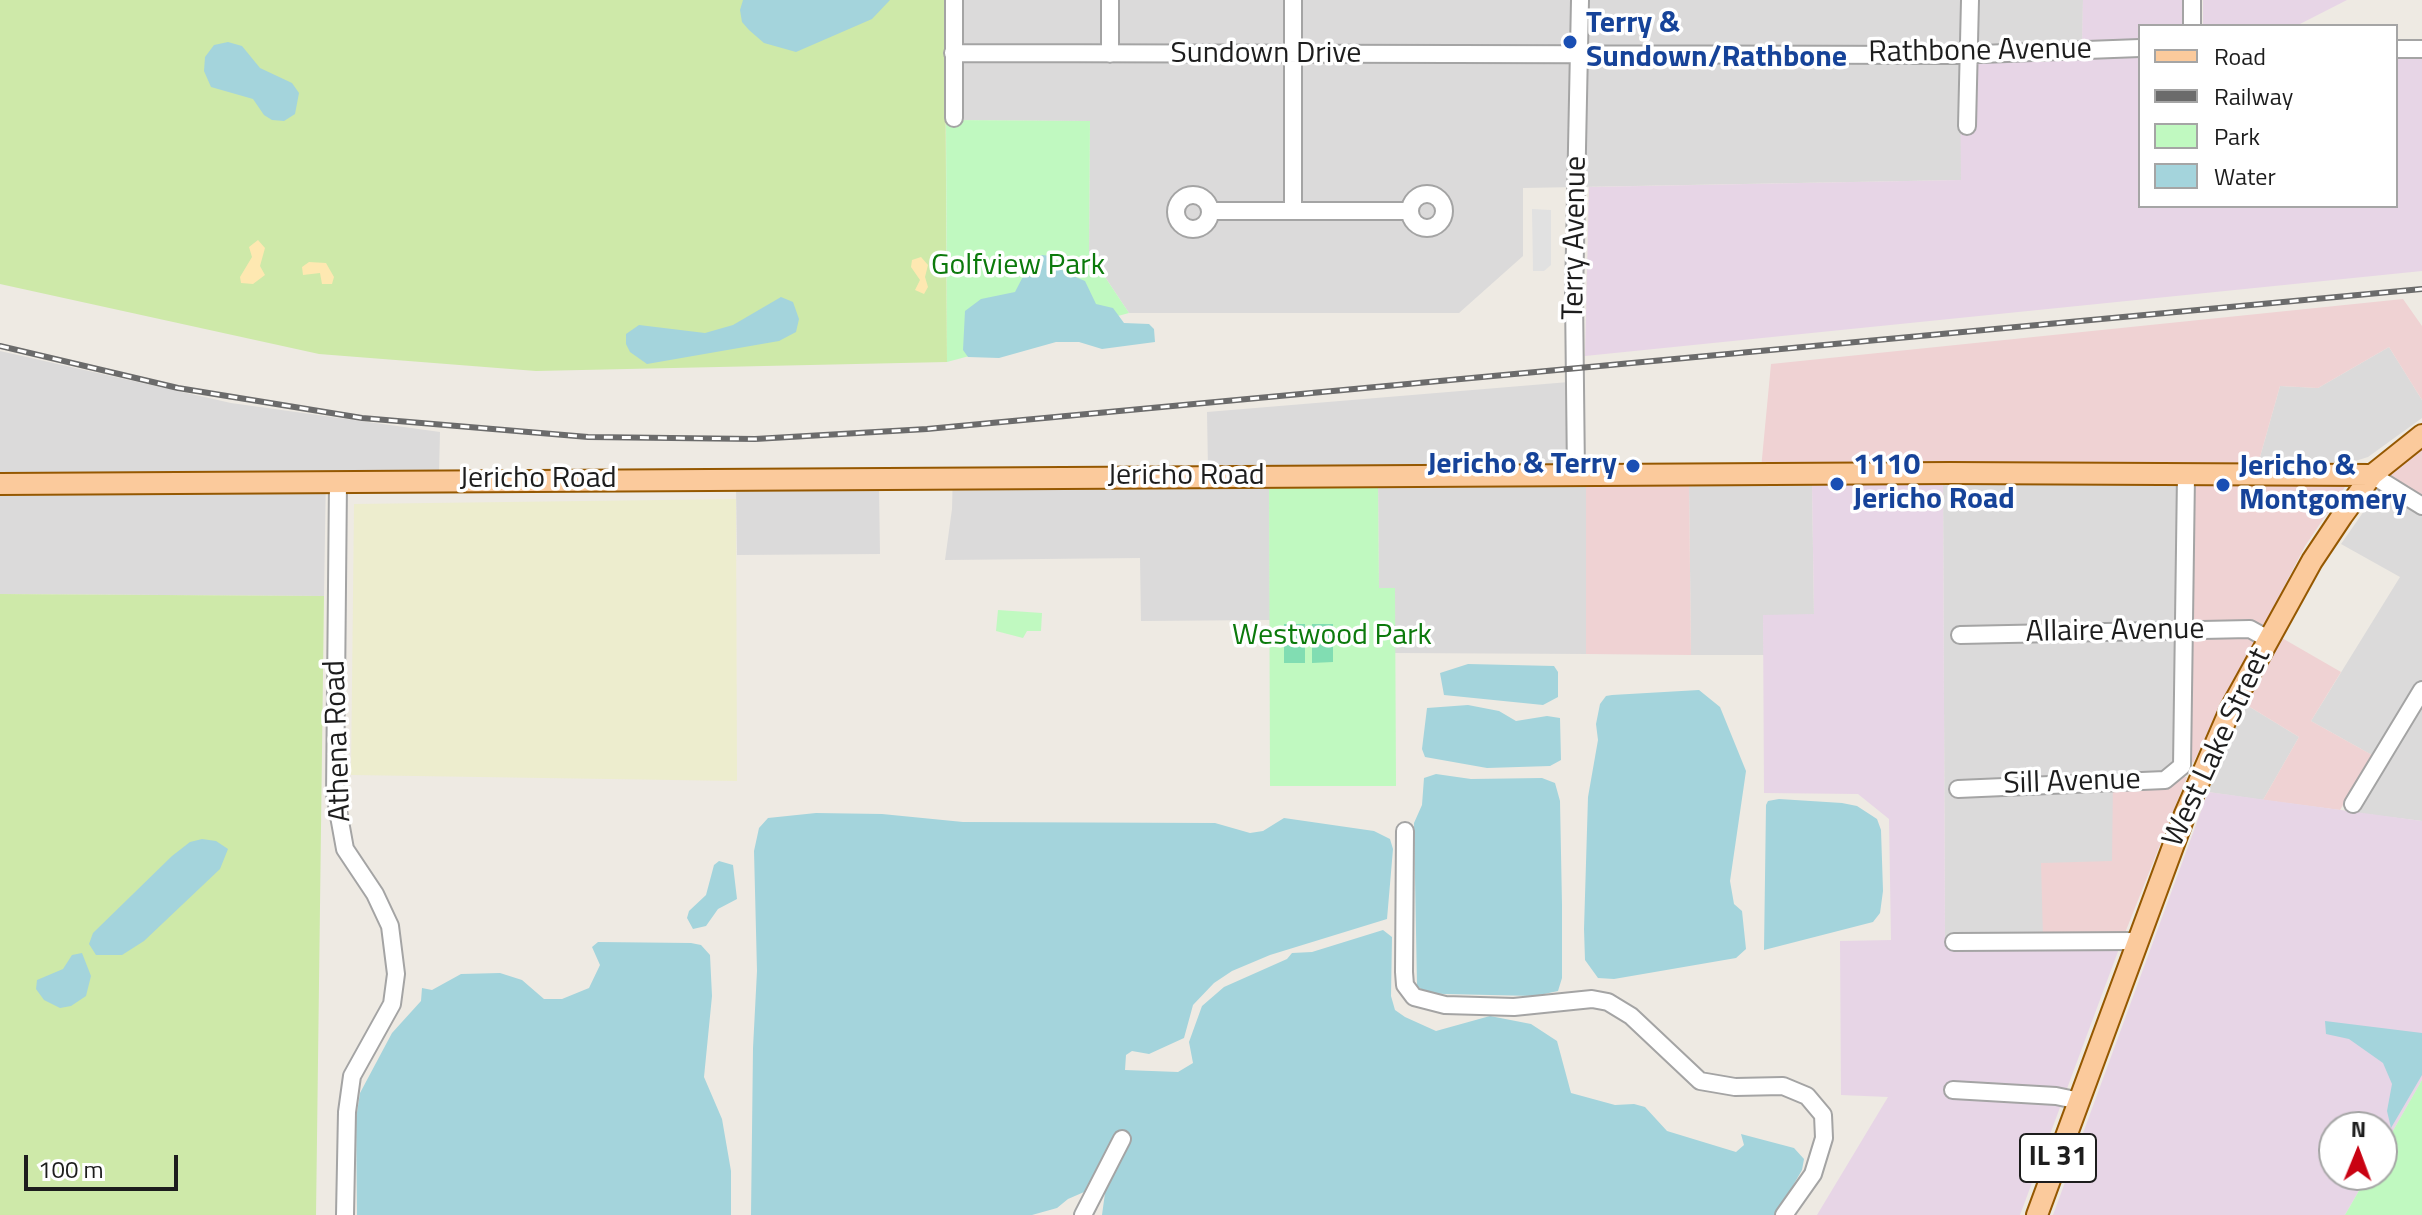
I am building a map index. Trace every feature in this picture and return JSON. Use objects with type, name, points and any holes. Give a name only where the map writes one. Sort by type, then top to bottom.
[{"type":"main road","name":"West Lake Street","points":[[2080,1101],[2136,941],[2201,778],[2268,639],[2312,561],[2372,475],[2422,435]]},
{"type":"main road","name":"Jericho Road","points":[[0,484],[1576,475],[2372,475]]},
{"type":"main road","name":"IL 31","points":[[2037,1215],[2080,1101]]},
{"type":"street","points":[[954,0],[954,118]]},
{"type":"street","points":[[1110,0],[1110,54]]},
{"type":"street","points":[[1293,0],[1293,211]]},
{"type":"street","name":"Terry Avenue","points":[[1576,475],[1574,296],[1580,0]]},
{"type":"street","points":[[1967,126],[1970,0]]},
{"type":"street","points":[[2192,0],[2192,24]]},
{"type":"street","name":"Rathbone Avenue","points":[[1579,55],[1968,54],[2138,48]]},
{"type":"street","points":[[2398,49],[2422,49]]},
{"type":"street","name":"Sundown Drive","points":[[953,53],[1579,55]]},
{"type":"street","points":[[1210,211],[1410,211]]},
{"type":"street","points":[[2186,475],[2182,766],[2201,778]]},
{"type":"street","points":[[2372,475],[2422,506]]},
{"type":"street","name":"Athena Road","points":[[338,482],[335,794],[345,849],[375,894],[390,926],[396,974],[392,1004],[359,1061],[349,1089],[345,1215]]},
{"type":"street","name":"Allaire Avenue","points":[[1960,635],[2250,629],[2268,639]]},
{"type":"street","points":[[2353,804],[2422,690]]},
{"type":"street","name":"Sill Avenue","points":[[1958,789],[2165,780],[2182,766]]},
{"type":"street","points":[[1405,831],[1404,972],[1405,985],[1414,997],[1445,1005],[1514,1007],[1592,999],[1608,1002],[1631,1016],[1700,1081],[1735,1087],[1783,1086],[1807,1096],[1823,1115],[1824,1138],[1813,1174],[1784,1215]]},
{"type":"street","points":[[1954,942],[2136,941]]},
{"type":"street","points":[[1953,1090],[2080,1101]]},
{"type":"street","points":[[1083,1215],[1122,1139]]},
{"type":"shaded area","points":[[945,0],[2083,0],[2082,60],[1960,64],[1962,180],[1523,188],[1523,256],[1459,313],[1129,313],[1089,253],[1090,121],[946,120]]},
{"type":"shaded area","points":[[2083,0],[2187,0],[2187,24],[2138,24],[2138,44],[2082,45]]},
{"type":"shaded area","points":[[2203,0],[2347,0],[2300,24],[2203,24]]},
{"type":"shaded area","points":[[2398,55],[2422,56],[2422,271],[1585,356],[1589,187],[1961,180],[1960,63],[2138,57],[2138,208],[2398,208]]},
{"type":"shaded area","points":[[1532,209],[1551,210],[1551,265],[1544,271],[1533,271]]},
{"type":"shaded area","points":[[2403,299],[2422,326],[2422,400],[2389,347],[2318,388],[2280,386],[2258,464],[1761,469],[1771,364]]},
{"type":"shaded area","points":[[2389,347],[2422,400],[2422,418],[2368,457],[2352,462],[2258,464],[2280,386],[2318,388]]},
{"type":"shaded area","points":[[0,351],[231,403],[440,432],[439,472],[326,471],[324,596],[0,594]]},
{"type":"shaded area","points":[[1569,382],[1586,483],[1586,654],[1395,653],[1395,589],[1379,588],[1378,485],[1269,485],[1270,620],[1141,621],[1140,558],[945,560],[952,509],[953,470],[1208,469],[1207,412]]},
{"type":"shaded area","points":[[2422,445],[2422,516],[2378,491],[2398,463]]},
{"type":"shaded area","points":[[1943,477],[2182,478],[2178,761],[2112,862],[2043,938],[1945,939]]},
{"type":"shaded area","points":[[1943,477],[1945,939],[2123,938],[2020,1215],[1817,1215],[1888,1097],[1841,1095],[1840,941],[1891,940],[1889,819],[1858,794],[1764,793],[1763,615],[1814,614],[1812,483]]},
{"type":"shaded area","points":[[2189,478],[2351,478],[2305,546],[2193,763],[2187,756]]},
{"type":"shaded area","points":[[1586,483],[1689,484],[1691,655],[1586,654]]},
{"type":"shaded area","points":[[1812,483],[1814,615],[1763,615],[1764,655],[1691,655],[1689,484]]},
{"type":"shaded area","points":[[879,486],[880,554],[737,555],[736,487]]},
{"type":"shaded area","points":[[2378,491],[2422,516],[2422,821],[2357,813],[2388,764],[2311,721],[2400,577],[2341,544]]},
{"type":"shaded area","points":[[2282,638],[2341,672],[2311,721],[2372,755],[2340,810],[2263,800],[2299,737],[2245,704]]},
{"type":"shaded area","points":[[2245,704],[2299,737],[2263,800],[2208,792]]},
{"type":"shaded area","points":[[2187,777],[2123,938],[2043,938],[2041,863],[2112,861],[2113,778]]},
{"type":"shaded area","points":[[2208,792],[2422,821],[2422,1080],[2398,1122],[2398,1111],[2318,1111],[2318,1191],[2359,1191],[2345,1215],[2053,1215]]},
{"type":"green space","points":[[0,0],[945,0],[947,362],[536,371],[319,354],[0,284]]},
{"type":"green space","name":"Golfview Park","points":[[946,120],[1090,121],[1089,253],[1129,313],[947,362]]},
{"type":"green space","name":"Westwood Park","points":[[1378,484],[1379,588],[1395,588],[1396,786],[1270,786],[1269,485]]},
{"type":"green space","points":[[736,499],[737,781],[351,775],[354,504]]},
{"type":"green space","points":[[0,594],[324,596],[316,1215],[0,1215]]},
{"type":"green space","points":[[998,610],[1042,613],[1041,631],[1027,631],[1023,638],[996,631]]},
{"type":"green space","points":[[1284,624],[1305,624],[1305,663],[1284,663]]},
{"type":"green space","points":[[1312,624],[1333,624],[1333,662],[1312,663]]},
{"type":"green space","points":[[2422,1080],[2422,1215],[2345,1215],[2359,1191],[2398,1191],[2398,1122]]},
{"type":"sand","points":[[258,240],[265,248],[260,266],[265,275],[253,284],[241,283],[240,277],[252,257],[249,247]]},
{"type":"sand","points":[[921,257],[928,265],[925,277],[928,287],[924,294],[915,290],[920,280],[911,267],[912,260]]},
{"type":"sand","points":[[309,262],[326,263],[334,277],[332,284],[322,284],[320,273],[303,275],[302,267]]},
{"type":"water","points":[[743,0],[890,0],[872,19],[796,52],[764,43],[749,30],[742,22],[740,10]]},
{"type":"water","points":[[228,42],[242,46],[260,68],[292,83],[299,93],[295,114],[284,121],[272,120],[264,115],[253,99],[211,87],[204,71],[205,57],[214,45]]},
{"type":"water","points":[[1042,255],[1050,256],[1064,272],[1085,281],[1096,304],[1113,308],[1124,323],[1149,324],[1154,329],[1155,342],[1102,349],[1079,342],[1056,342],[999,358],[968,357],[963,350],[965,311],[981,299],[1015,292],[1030,263]]},
{"type":"water","points":[[781,297],[793,302],[799,319],[796,332],[779,341],[647,364],[630,352],[626,344],[626,334],[639,325],[705,333],[733,325]]},
{"type":"water","points":[[1468,664],[1554,666],[1558,672],[1558,697],[1543,705],[1444,695],[1440,673]]},
{"type":"water","points":[[1699,690],[1720,707],[1746,771],[1730,881],[1734,904],[1742,911],[1746,949],[1736,958],[1614,979],[1598,978],[1585,960],[1584,929],[1588,797],[1598,740],[1596,724],[1600,704],[1606,696],[1612,695]]},
{"type":"water","points":[[1468,705],[1499,711],[1516,721],[1547,716],[1560,718],[1561,760],[1550,766],[1487,768],[1425,757],[1422,749],[1427,708]]},
{"type":"water","points":[[1436,774],[1471,779],[1542,778],[1555,783],[1560,801],[1562,905],[1562,978],[1558,991],[1535,996],[1445,994],[1427,993],[1417,986],[1414,823],[1422,805],[1424,778]]},
{"type":"water","points":[[1779,799],[1857,806],[1877,819],[1881,830],[1883,891],[1880,913],[1873,922],[1764,950],[1766,805],[1768,801]]},
{"type":"water","points":[[816,813],[882,814],[963,822],[1215,823],[1250,833],[1263,831],[1284,818],[1374,831],[1390,839],[1393,849],[1387,919],[1270,955],[1232,971],[1214,983],[1193,1005],[1184,1038],[1149,1054],[1132,1051],[1126,1055],[1125,1070],[1178,1072],[1193,1063],[1189,1042],[1202,1006],[1224,987],[1287,959],[1292,953],[1312,952],[1383,930],[1392,937],[1391,996],[1395,1010],[1405,1017],[1436,1031],[1490,1016],[1531,1024],[1557,1041],[1571,1093],[1615,1105],[1645,1107],[1667,1131],[1736,1152],[1744,1145],[1741,1134],[1794,1148],[1804,1159],[1802,1170],[1776,1215],[1102,1215],[1105,1193],[1091,1189],[1068,1199],[1057,1208],[1032,1215],[751,1215],[757,971],[754,851],[759,828],[768,818]]},
{"type":"water","points":[[202,839],[216,841],[228,849],[220,869],[144,941],[122,955],[96,955],[89,944],[93,933],[172,856],[190,842]]},
{"type":"water","points":[[719,861],[733,865],[737,899],[718,909],[706,926],[693,929],[687,918],[689,911],[706,895],[714,865]]},
{"type":"water","points":[[598,942],[691,943],[701,945],[710,955],[712,996],[704,1077],[722,1119],[731,1171],[731,1215],[357,1215],[356,1119],[360,1093],[392,1033],[421,1001],[422,988],[432,990],[461,974],[500,973],[522,980],[544,999],[562,999],[589,988],[600,965],[592,947]]},
{"type":"water","points":[[82,953],[91,976],[86,996],[71,1006],[60,1008],[44,1000],[36,989],[37,980],[63,969],[72,955]]},
{"type":"water","points":[[2325,1021],[2422,1033],[2422,1075],[2398,1116],[2398,1111],[2387,1111],[2392,1084],[2383,1063],[2349,1039],[2326,1034]]},
{"type":"railway","points":[[0,346],[178,388],[362,418],[588,437],[755,439],[927,429],[2422,289]]},
{"type":"place","name":"Terry & Sundown/Rathbone","points":[[1570,42]]},
{"type":"place","name":"Jericho & Terry","points":[[1633,466]]},
{"type":"place","name":"1110 Jericho Road","points":[[1837,484]]},
{"type":"place","name":"Jericho & Montgomery","points":[[2223,485]]}]
